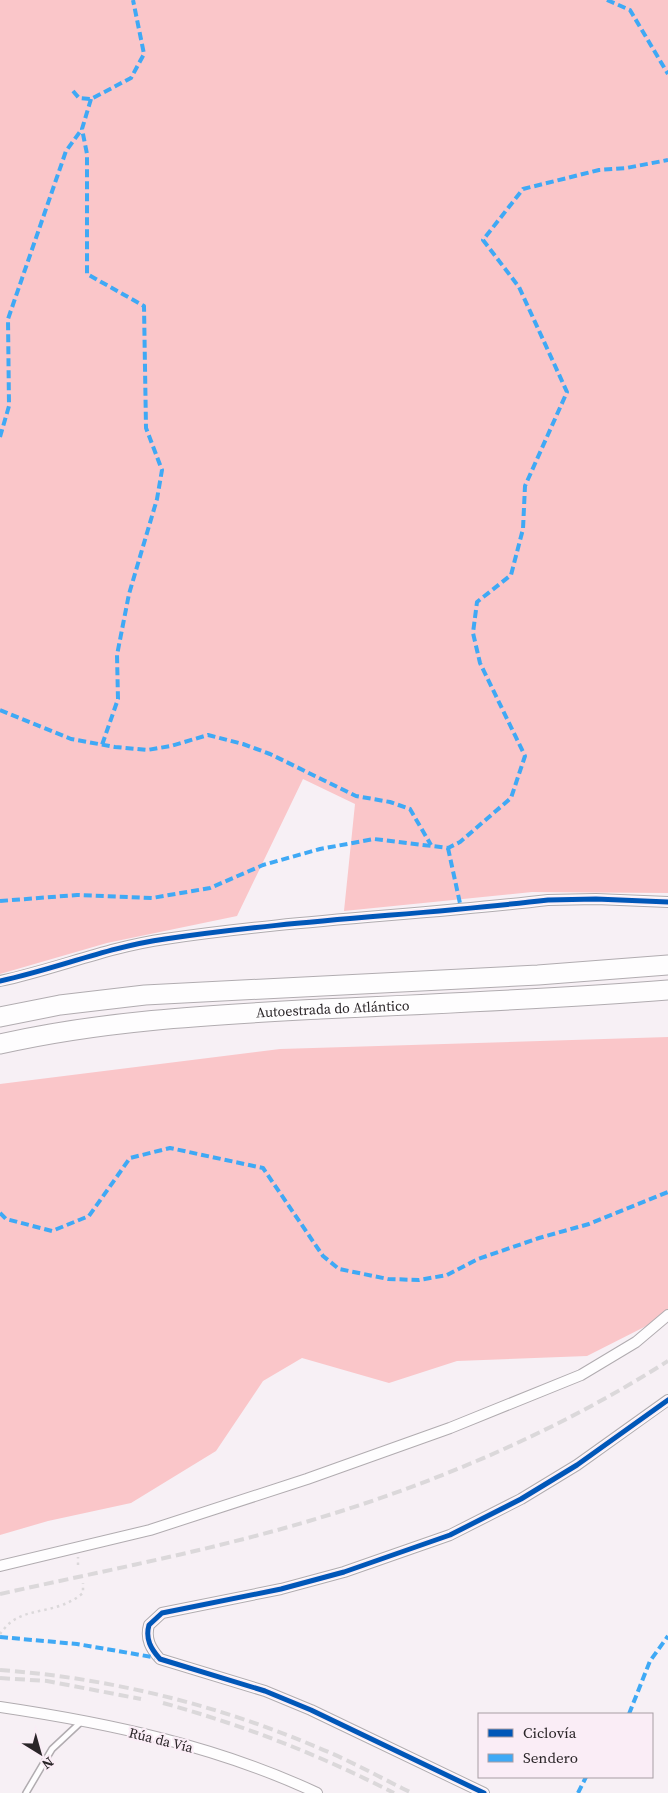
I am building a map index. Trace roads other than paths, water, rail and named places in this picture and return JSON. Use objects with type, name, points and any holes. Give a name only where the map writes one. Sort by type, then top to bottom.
[{"type":"highway","name":"Autoestrada do Atlántico","points":[[0,1018],[60,1005],[144,995],[538,975],[668,965]]},
{"type":"highway","name":"Autoestrada do Atlántico","points":[[0,1044],[71,1030],[156,1018],[551,999],[668,990]]},
{"type":"street","points":[[0,981],[130,946],[163,939],[225,931],[548,900],[596,898],[668,902]]},
{"type":"street","points":[[0,1566],[150,1530],[307,1479],[450,1428],[581,1375],[636,1342],[668,1315]]},
{"type":"street","points":[[484,1793],[312,1710],[266,1691],[160,1658],[152,1650],[148,1641],[149,1625],[162,1613],[281,1589],[344,1572],[450,1535],[521,1499],[577,1465],[668,1400]]},
{"type":"street","name":"Rúa da Vía","points":[[0,1707],[83,1721],[178,1741],[282,1776],[317,1793]]},
{"type":"lane","points":[[26,1793],[52,1749],[83,1721]]},
{"type":"railway","points":[[0,1594],[233,1542],[309,1521],[402,1490],[449,1473],[539,1433],[668,1361]]},
{"type":"railway","points":[[0,1670],[41,1674],[123,1687],[203,1707],[242,1719],[319,1748],[412,1793]]},
{"type":"railway","points":[[0,1678],[47,1681],[141,1699]]},
{"type":"railway","points":[[163,1703],[281,1742],[338,1766],[394,1793]]}]
